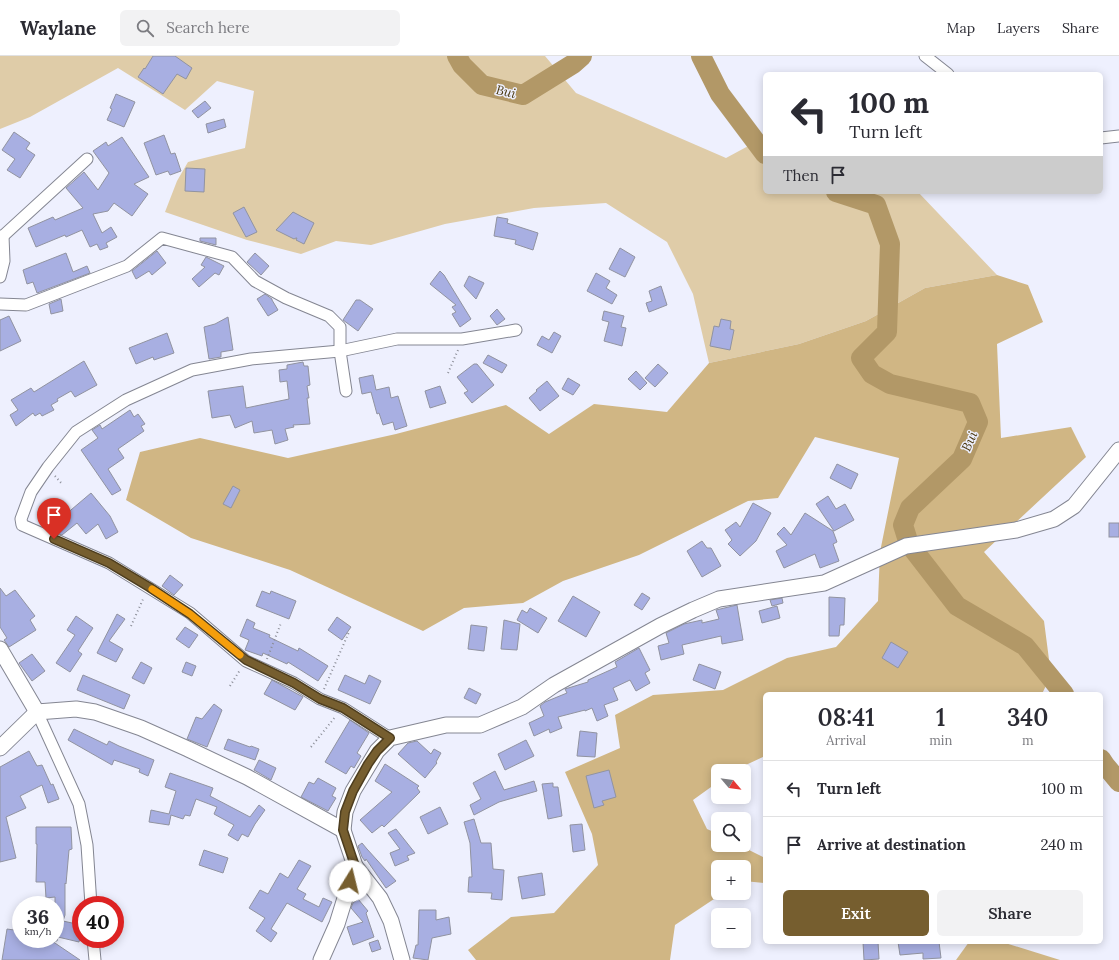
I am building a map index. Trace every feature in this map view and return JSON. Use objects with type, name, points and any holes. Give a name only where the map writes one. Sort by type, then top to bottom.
[{"type":"street","points":[[925,56],[945,72]]},
{"type":"street","points":[[1103,138],[1119,136]]},
{"type":"street","points":[[0,277],[4,261],[1,236],[87,159]]},
{"type":"street","points":[[0,304],[26,305],[127,266],[162,238],[232,257],[255,281],[286,298],[329,316],[340,326],[340,351],[346,391]]},
{"type":"street","points":[[390,738],[343,708],[320,699],[294,683],[246,660],[190,614],[109,563],[22,525],[21,519],[31,492],[48,467],[76,432],[126,400],[192,370],[252,358],[340,351],[397,339],[462,339],[516,330]]},
{"type":"street","points":[[402,960],[391,921],[380,898],[355,866],[343,830],[345,812],[353,791],[377,751],[390,738],[446,725],[480,725],[522,707],[554,685],[629,643],[693,610],[719,599],[824,583],[906,546],[1016,530],[1054,519],[1074,506],[1119,450]]},
{"type":"street","points":[[0,649],[37,712],[79,804],[87,845],[90,896]]},
{"type":"street","points":[[0,748],[37,712],[76,709],[95,712],[141,728],[247,777],[343,830]]},
{"type":"street","points":[[320,960],[336,924],[355,866]]},
{"type":"street","points":[[94,948],[95,960]]},
{"type":"path","points":[[448,373],[456,357],[462,339]]},
{"type":"path","points":[[131,626],[149,587]]},
{"type":"path","points":[[264,668],[281,623]]},
{"type":"path","points":[[320,699],[349,632]]},
{"type":"path","points":[[230,686],[246,660]]},
{"type":"path","points":[[311,747],[343,708]]},
{"type":"shaded area","points":[[0,56],[545,56],[576,93],[726,158],[763,138],[763,194],[920,194],[997,275],[925,288],[866,321],[799,344],[709,363],[693,294],[667,242],[606,203],[534,208],[445,224],[371,245],[336,241],[301,254],[247,240],[165,212],[177,181],[188,162],[245,148],[254,91],[217,81],[185,110],[118,68],[30,117],[0,129]]},
{"type":"shaded area","points":[[997,275],[1028,285],[1043,322],[997,344],[1001,438],[1071,427],[1086,457],[984,552],[1044,621],[1051,675],[1043,692],[763,692],[763,757],[748,764],[711,764],[711,787],[693,800],[707,829],[711,831],[711,852],[751,851],[763,857],[763,883],[751,882],[751,860],[711,860],[711,900],[712,900],[675,925],[670,960],[476,960],[468,950],[511,917],[554,913],[598,865],[592,834],[565,772],[620,748],[615,715],[653,695],[723,690],[787,658],[836,647],[878,601],[880,552],[899,458],[815,437],[778,498],[748,501],[639,555],[563,581],[523,603],[464,608],[423,631],[290,570],[191,538],[126,500],[140,452],[200,438],[288,458],[396,434],[506,405],[549,434],[594,404],[667,412],[709,363],[799,344],[866,321],[925,288]]},
{"type":"shaded area","points":[[968,944],[1008,944],[1060,960],[956,960]]},
{"type":"building","points":[[153,56],[175,56],[192,68],[186,79],[177,74],[163,94],[138,77]]},
{"type":"building","points":[[116,94],[135,102],[124,127],[107,120]]},
{"type":"building","points":[[205,101],[211,108],[198,118],[192,111]]},
{"type":"building","points":[[224,119],[226,127],[208,133],[206,124]]},
{"type":"building","points":[[14,132],[30,143],[26,149],[35,155],[20,178],[7,170],[15,159],[2,150]]},
{"type":"building","points":[[164,135],[171,154],[175,153],[181,171],[170,175],[168,171],[156,175],[144,143]]},
{"type":"building","points":[[122,137],[149,177],[134,184],[148,194],[132,216],[114,203],[108,211],[93,214],[102,233],[111,227],[117,237],[106,243],[108,247],[100,250],[97,244],[90,247],[82,230],[66,237],[65,235],[36,247],[28,228],[53,217],[55,220],[83,208],[66,188],[84,172],[98,190],[109,173],[93,151],[106,142],[108,146]]},
{"type":"building","points":[[186,168],[205,169],[204,192],[185,191]]},
{"type":"building","points":[[244,207],[257,232],[246,237],[233,213]]},
{"type":"building","points":[[293,212],[314,223],[304,244],[296,240],[297,238],[294,239],[276,230]]},
{"type":"building","points":[[497,217],[508,219],[507,223],[538,233],[533,250],[515,244],[516,240],[494,236]]},
{"type":"building","points":[[200,238],[216,238],[216,245],[200,241]]},
{"type":"building","points":[[620,248],[635,257],[625,277],[609,269]]},
{"type":"building","points":[[157,251],[166,263],[152,275],[149,271],[136,279],[132,271]]},
{"type":"building","points":[[66,253],[73,272],[87,266],[90,273],[37,293],[33,282],[27,284],[23,270]]},
{"type":"building","points":[[255,253],[269,266],[261,275],[247,262]]},
{"type":"building","points":[[206,257],[224,266],[219,275],[215,273],[199,287],[192,279],[205,267],[201,265]]},
{"type":"building","points":[[440,271],[471,319],[460,327],[452,314],[456,312],[452,307],[456,305],[430,284]]},
{"type":"building","points":[[596,273],[610,281],[606,288],[617,295],[612,304],[587,291]]},
{"type":"building","points":[[469,276],[484,283],[476,299],[464,286]]},
{"type":"building","points":[[661,286],[667,305],[649,312],[646,303],[652,301],[649,291]]},
{"type":"building","points":[[265,294],[272,299],[278,310],[268,316],[257,299]]},
{"type":"building","points":[[61,299],[63,311],[51,314],[49,304]]},
{"type":"building","points":[[356,300],[360,300],[373,309],[358,331],[343,320]]},
{"type":"building","points":[[497,309],[505,319],[497,325],[490,316]]},
{"type":"building","points":[[604,311],[624,316],[621,327],[626,328],[622,346],[604,341],[609,322],[602,320]]},
{"type":"building","points":[[9,316],[21,341],[0,351],[0,320]]},
{"type":"building","points":[[228,317],[233,350],[221,352],[221,357],[209,359],[204,327],[215,324]]},
{"type":"building","points":[[721,319],[731,321],[730,329],[734,330],[730,350],[710,346],[714,326],[719,327]]},
{"type":"building","points":[[554,332],[561,336],[552,353],[537,345],[542,336],[549,340]]},
{"type":"building","points":[[167,333],[174,353],[154,360],[153,357],[136,364],[129,348]]},
{"type":"building","points":[[488,355],[507,365],[502,373],[483,363]]},
{"type":"building","points":[[84,361],[97,385],[75,397],[71,391],[57,399],[58,401],[51,405],[54,410],[42,416],[40,413],[35,416],[33,413],[16,426],[10,415],[18,410],[11,400],[31,388],[34,392]]},
{"type":"building","points":[[303,362],[304,366],[308,366],[310,385],[307,386],[309,398],[307,398],[310,424],[293,425],[294,427],[285,429],[288,440],[275,444],[272,430],[254,433],[252,421],[235,428],[230,415],[212,418],[208,391],[243,386],[246,408],[289,399],[287,381],[280,382],[279,370],[287,369],[287,365]]},
{"type":"building","points":[[474,364],[477,364],[494,385],[472,403],[464,393],[468,391],[457,377]]},
{"type":"building","points":[[658,364],[668,373],[655,387],[645,378]]},
{"type":"building","points":[[636,371],[647,383],[640,390],[628,379]]},
{"type":"building","points":[[373,375],[376,390],[389,387],[391,398],[398,396],[407,426],[395,430],[393,422],[383,425],[379,413],[377,414],[371,392],[362,394],[359,378]]},
{"type":"building","points":[[568,378],[580,385],[573,395],[562,389]]},
{"type":"building","points":[[547,381],[559,396],[540,411],[529,398]]},
{"type":"building","points":[[440,386],[446,403],[430,408],[425,391]]},
{"type":"building","points":[[130,410],[134,417],[138,414],[145,424],[141,426],[144,431],[118,449],[124,458],[108,469],[121,490],[112,495],[81,450],[98,438],[92,430],[100,425],[102,429]]},
{"type":"building","points":[[837,464],[858,474],[851,489],[830,478]]},
{"type":"building","points":[[233,486],[240,490],[231,508],[223,504]]},
{"type":"building","points":[[91,493],[110,516],[118,532],[106,539],[98,524],[86,534],[77,523],[62,535],[53,531],[43,517],[59,506],[65,515]]},
{"type":"building","points":[[828,496],[836,509],[845,504],[854,520],[834,531],[816,504]]},
{"type":"building","points":[[753,503],[771,513],[756,541],[740,556],[728,544],[732,540],[725,530],[736,522],[740,527]]},
{"type":"building","points":[[805,513],[833,531],[837,542],[833,544],[839,561],[820,568],[815,554],[784,568],[776,551],[787,545],[777,534],[784,527],[791,535]]},
{"type":"building","points":[[1109,523],[1119,523],[1119,537],[1109,537]]},
{"type":"building","points":[[702,541],[707,548],[711,548],[721,566],[702,577],[687,551]]},
{"type":"building","points":[[170,575],[183,585],[174,595],[162,586]]},
{"type":"building","points":[[0,588],[6,596],[15,590],[35,616],[30,620],[36,630],[9,647],[4,640],[7,638],[0,627]]},
{"type":"building","points":[[262,591],[270,594],[271,591],[296,601],[289,619],[256,606]]},
{"type":"building","points":[[642,593],[650,598],[642,610],[634,605]]},
{"type":"building","points":[[573,596],[600,612],[586,637],[558,621]]},
{"type":"building","points":[[829,597],[845,598],[844,625],[840,625],[839,636],[829,636]]},
{"type":"building","points":[[782,598],[783,603],[772,606],[770,600]]},
{"type":"building","points":[[737,605],[743,640],[722,644],[721,636],[682,645],[684,654],[661,660],[658,646],[669,643],[666,633],[684,624],[702,620],[702,623],[719,619],[716,610]]},
{"type":"building","points":[[777,606],[780,618],[762,623],[759,611]]},
{"type":"building","points":[[530,608],[547,618],[538,633],[517,620],[522,610],[527,613]]},
{"type":"building","points":[[117,614],[125,619],[109,641],[123,649],[116,662],[97,653]]},
{"type":"building","points":[[76,616],[93,628],[78,651],[82,654],[70,672],[56,663],[75,635],[67,630]]},
{"type":"building","points":[[337,617],[351,627],[342,640],[328,630]]},
{"type":"building","points":[[247,619],[255,623],[253,628],[270,635],[269,637],[298,651],[299,648],[328,666],[318,681],[288,662],[287,664],[263,653],[262,656],[245,650],[249,640],[240,636]]},
{"type":"building","points":[[504,620],[520,624],[517,650],[501,649]]},
{"type":"building","points":[[471,625],[487,627],[484,651],[468,649]]},
{"type":"building","points":[[185,627],[198,635],[189,648],[176,639]]},
{"type":"building","points":[[891,642],[908,652],[898,668],[882,658]]},
{"type":"building","points":[[639,648],[650,670],[645,673],[650,683],[636,691],[630,680],[613,688],[618,700],[604,705],[608,716],[597,721],[592,708],[558,717],[562,728],[550,733],[549,729],[534,736],[529,723],[544,716],[540,706],[545,702],[567,693],[565,689],[588,682],[588,680],[617,667],[615,662]]},
{"type":"building","points":[[32,654],[45,671],[32,681],[19,663]]},
{"type":"building","points":[[141,662],[152,668],[144,684],[132,678]]},
{"type":"building","points":[[186,662],[196,666],[192,676],[182,672]]},
{"type":"building","points":[[699,664],[721,672],[715,689],[693,680]]},
{"type":"building","points":[[83,675],[130,695],[124,709],[77,690]]},
{"type":"building","points":[[345,675],[365,684],[369,675],[381,681],[370,704],[338,690]]},
{"type":"building","points":[[272,680],[303,697],[295,710],[264,694]]},
{"type":"building","points":[[469,688],[481,694],[476,704],[464,698]]},
{"type":"building","points":[[214,704],[222,710],[207,747],[187,739],[196,717],[202,719]]},
{"type":"building","points":[[350,720],[369,733],[357,753],[361,756],[354,768],[351,766],[346,774],[325,762]]},
{"type":"building","points":[[74,729],[107,745],[109,741],[154,760],[148,776],[139,772],[140,769],[114,760],[112,765],[68,740]]},
{"type":"building","points":[[580,731],[597,733],[595,757],[577,756]]},
{"type":"building","points":[[228,739],[259,749],[255,760],[224,749]]},
{"type":"building","points":[[526,740],[534,756],[505,770],[498,754]]},
{"type":"building","points":[[417,741],[431,754],[434,749],[441,753],[436,762],[437,763],[425,778],[398,754],[408,743]]},
{"type":"building","points":[[29,751],[37,766],[42,765],[51,785],[53,784],[59,799],[48,803],[42,785],[20,796],[26,808],[6,817],[16,858],[0,862],[0,767]]},
{"type":"building","points":[[259,760],[276,768],[271,780],[254,770]]},
{"type":"building","points":[[385,764],[419,786],[417,788],[420,792],[384,827],[382,825],[372,833],[360,820],[392,792],[375,781]]},
{"type":"building","points":[[609,770],[616,797],[602,801],[604,805],[594,808],[586,776]]},
{"type":"building","points":[[495,771],[504,790],[534,781],[537,791],[499,802],[474,815],[470,805],[481,799],[473,783]]},
{"type":"building","points":[[170,773],[213,788],[210,796],[250,817],[259,805],[265,810],[248,837],[242,834],[238,841],[228,835],[234,825],[214,814],[217,807],[196,799],[190,816],[185,815],[183,819],[171,815],[169,825],[149,822],[151,810],[169,814],[176,791],[165,787]]},
{"type":"building","points":[[318,778],[336,788],[332,796],[336,798],[328,811],[301,797],[309,782],[314,784]]},
{"type":"building","points":[[553,783],[553,787],[558,787],[562,816],[548,819],[542,784]]},
{"type":"building","points":[[440,807],[448,824],[428,834],[420,817]]},
{"type":"building","points":[[474,819],[481,843],[491,843],[493,869],[504,870],[502,900],[491,899],[492,893],[468,892],[469,877],[472,877],[470,843],[464,822]]},
{"type":"building","points":[[582,824],[585,850],[573,852],[570,825]]},
{"type":"building","points":[[36,827],[71,827],[72,849],[69,850],[66,884],[65,883],[64,918],[64,896],[46,896],[45,882],[36,882]]},
{"type":"building","points":[[396,829],[415,853],[407,856],[409,860],[395,866],[390,853],[400,849],[388,833]]},
{"type":"building","points":[[362,843],[396,881],[386,888],[366,859],[365,861],[362,857],[358,846]]},
{"type":"building","points":[[204,850],[228,858],[223,873],[199,865]]},
{"type":"building","points":[[299,860],[311,866],[297,889],[306,894],[303,899],[319,907],[323,898],[332,902],[322,922],[287,903],[271,929],[277,933],[271,942],[256,931],[265,918],[249,908],[260,890],[268,894],[280,873],[288,878]]},
{"type":"building","points":[[542,873],[545,895],[522,899],[518,877]]},
{"type":"building","points":[[358,899],[368,911],[366,913],[374,937],[353,945],[347,927],[363,922],[351,908],[353,903]]},
{"type":"building","points":[[419,910],[436,910],[436,920],[449,917],[451,934],[432,938],[428,960],[413,958],[416,945],[418,945]]},
{"type":"building","points":[[64,921],[72,923],[72,940],[64,938]]},
{"type":"building","points":[[7,929],[12,930],[12,948],[62,948],[80,960],[2,960]]},
{"type":"building","points":[[378,940],[381,949],[372,952],[369,943]]},
{"type":"building","points":[[863,944],[878,944],[879,959],[864,960]]},
{"type":"building","points":[[898,944],[939,944],[941,958],[923,959],[923,953],[900,955]]},
{"type":"waterway","name":"Bui","points":[[457,56],[462,65],[482,85],[523,95],[573,64],[582,56]]},
{"type":"waterway","name":"Bui","points":[[701,56],[720,94],[763,151]]},
{"type":"waterway","name":"Bui","points":[[842,194],[876,205],[890,244],[887,332],[861,358],[872,374],[890,384],[970,403],[978,422],[962,459],[910,508],[903,525],[909,544],[957,606],[1025,646],[1062,692]]},
{"type":"waterway","name":"Bui","points":[[1103,762],[1119,782]]},
{"type":"slow traffic","points":[[152,589],[190,614],[240,655]]},
{"type":"route","points":[[54,539],[109,563],[190,614],[246,660],[294,683],[320,699],[343,708],[390,738],[377,751],[368,764],[353,791],[345,812],[343,830],[355,866],[350,881]]}]
